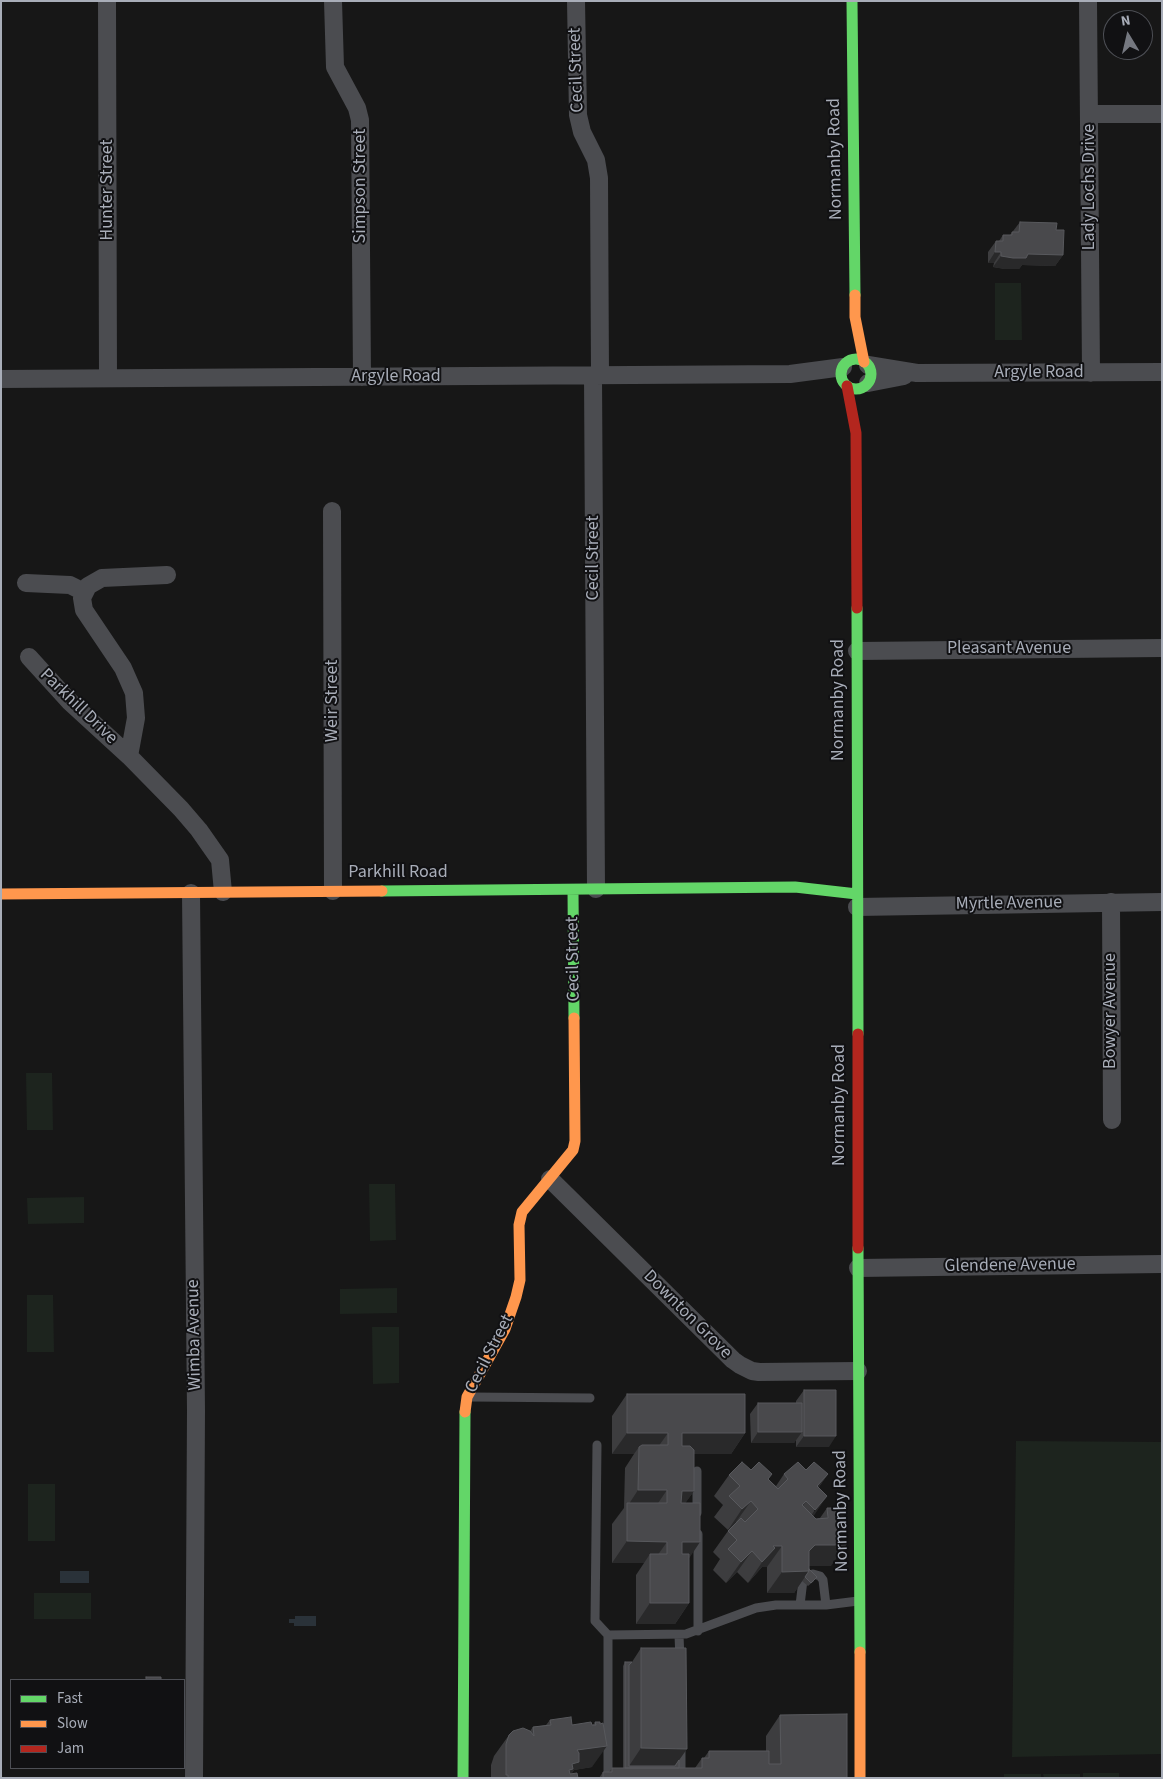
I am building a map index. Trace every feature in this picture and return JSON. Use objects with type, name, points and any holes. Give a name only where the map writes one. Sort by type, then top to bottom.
[{"type":"street","name":"Hunter Street","points":[[107,1],[108,378]]},
{"type":"street","name":"Simpson Street","points":[[333,1],[334,63],[336,72],[357,108],[360,120],[362,377]]},
{"type":"street","name":"Cecil Street","points":[[576,1],[578,115],[582,132],[596,160],[599,178],[596,376],[596,890]]},
{"type":"street","name":"Normanby Road","points":[[852,1],[855,317],[864,383],[856,433]]},
{"type":"street","name":"Lady Lochs Drive","points":[[1088,1],[1091,373]]},
{"type":"street","points":[[1090,114],[1162,114]]},
{"type":"street","name":"Normanby Road","points":[[855,317],[846,366],[856,433],[857,651],[849,880],[857,901],[858,1371],[861,1601],[860,1778]]},
{"type":"street","points":[[855,360],[864,383],[856,389],[846,366],[855,360]]},
{"type":"street","name":"Argyle Road","points":[[1,379],[790,374],[846,366]]},
{"type":"street","name":"Argyle Road","points":[[864,383],[917,374],[1162,372]]},
{"type":"street","name":"Weir Street","points":[[332,512],[333,891]]},
{"type":"street","points":[[26,582],[70,585],[84,592],[88,586],[102,578],[167,576]]},
{"type":"street","name":"Parkhill Drive","points":[[84,592],[82,603],[84,610],[123,668],[134,693],[136,718],[129,756]]},
{"type":"street","name":"Pleasant Avenue","points":[[857,651],[1162,648]]},
{"type":"street","name":"Parkhill Drive","points":[[29,657],[69,701],[129,756],[199,830],[206,842],[216,892]]},
{"type":"street","name":"Parkhill Road","points":[[1,894],[795,888],[849,880]]},
{"type":"street","name":"Parkhill Road","points":[[795,888],[857,901]]},
{"type":"street","name":"Cecil Street","points":[[463,1778],[464,1419],[467,1397],[505,1329],[514,1305],[520,1280],[520,1225],[522,1212],[573,1150],[576,1130],[573,890]]},
{"type":"street","name":"Wimba Avenue","points":[[190,893],[196,1411],[194,1778]]},
{"type":"street","name":"Myrtle Avenue","points":[[857,901],[1162,902]]},
{"type":"street","name":"Bowyer Avenue","points":[[1111,902],[1112,1120]]},
{"type":"street","name":"Downton Grove","points":[[550,1179],[740,1365],[759,1372],[858,1371]]},
{"type":"street","name":"Glendene Avenue","points":[[858,1268],[1162,1264]]},
{"type":"lane","points":[[467,1397],[590,1398]]},
{"type":"lane","points":[[597,1445],[595,1621],[608,1635],[608,1778]]},
{"type":"lane","points":[[697,1471],[698,1631]]},
{"type":"lane","points":[[800,1605],[803,1580],[813,1574],[820,1576],[823,1580],[826,1605]]},
{"type":"lane","points":[[608,1635],[679,1635],[698,1631],[756,1608],[776,1605],[826,1605],[861,1601]]},
{"type":"lane","points":[[679,1635],[680,1666]]},
{"type":"lane","points":[[681,1732],[681,1771]]},
{"type":"shaded area","points":[[995,283],[1021,283],[1022,340],[995,340]]},
{"type":"shaded area","points":[[26,1073],[52,1073],[53,1130],[27,1130]]},
{"type":"shaded area","points":[[369,1184],[395,1184],[396,1240],[370,1241]]},
{"type":"shaded area","points":[[84,1197],[84,1223],[28,1224],[27,1198]]},
{"type":"shaded area","points":[[397,1288],[397,1313],[340,1314],[340,1289]]},
{"type":"shaded area","points":[[27,1295],[53,1295],[54,1352],[27,1352]]},
{"type":"shaded area","points":[[372,1327],[399,1327],[399,1383],[373,1384]]},
{"type":"shaded area","points":[[1016,1441],[1162,1442],[1162,1754],[1012,1757]]},
{"type":"shaded area","points":[[28,1484],[55,1484],[55,1541],[28,1541]]},
{"type":"shaded area","points":[[60,1571],[89,1571],[89,1583],[60,1583]]},
{"type":"shaded area","points":[[34,1593],[91,1593],[91,1619],[34,1619]]},
{"type":"shaded area","points":[[295,1616],[316,1616],[316,1626],[294,1626],[294,1623],[289,1623],[289,1619],[295,1619]]},
{"type":"shaded area","points":[[1083,1773],[1119,1773],[1119,1778],[1083,1778]]},
{"type":"shaded area","points":[[1004,1774],[1041,1774],[1041,1778],[1004,1778]]},
{"type":"shaded area","points":[[1043,1774],[1080,1774],[1080,1778],[1044,1778]]},
{"type":"building","points":[[1020,222],[1057,223],[1056,230],[1064,230],[1063,255],[1028,254],[1026,258],[1013,258],[1001,256],[1001,252],[995,252],[996,241],[1003,241],[1003,235],[1012,235],[1012,232],[1019,232]]},
{"type":"building","points":[[804,1390],[836,1390],[836,1436],[804,1436]]},
{"type":"building","points":[[627,1394],[745,1394],[745,1433],[682,1433],[682,1446],[690,1446],[694,1450],[694,1491],[682,1491],[681,1503],[700,1503],[700,1542],[682,1542],[682,1554],[689,1554],[689,1603],[650,1603],[650,1554],[667,1554],[667,1542],[627,1541],[627,1503],[667,1503],[667,1490],[638,1490],[639,1447],[642,1445],[668,1445],[668,1433],[627,1433]]},
{"type":"building","points":[[758,1403],[802,1403],[802,1432],[758,1432]]},
{"type":"building","points":[[742,1462],[751,1470],[759,1462],[772,1474],[768,1479],[778,1489],[788,1479],[784,1474],[798,1462],[806,1470],[814,1462],[828,1474],[817,1486],[827,1496],[815,1510],[806,1501],[802,1505],[816,1519],[828,1518],[827,1508],[844,1508],[846,1545],[815,1545],[809,1551],[809,1571],[782,1572],[782,1546],[773,1546],[775,1548],[762,1562],[752,1551],[741,1562],[728,1549],[737,1540],[728,1531],[741,1518],[745,1522],[758,1509],[751,1501],[742,1509],[729,1496],[740,1486],[729,1475]]},
{"type":"building","points":[[809,1569],[817,1577],[811,1583],[805,1577]]},
{"type":"building","points":[[641,1648],[686,1648],[687,1749],[641,1748]]},
{"type":"building","points":[[625,1662],[632,1662],[629,1665],[629,1766],[675,1766],[679,1760],[679,1768],[625,1768]]},
{"type":"building","points":[[146,1677],[161,1677],[161,1679],[146,1679]]},
{"type":"building","points":[[847,1714],[847,1778],[603,1778],[603,1772],[612,1772],[612,1768],[702,1768],[702,1758],[709,1758],[709,1751],[769,1751],[769,1764],[781,1764],[780,1715]]},
{"type":"building","points":[[571,1717],[572,1725],[591,1722],[592,1725],[596,1725],[595,1722],[603,1723],[607,1746],[577,1750],[579,1762],[572,1764],[573,1769],[569,1770],[570,1774],[577,1773],[578,1778],[508,1778],[508,1775],[506,1775],[506,1744],[509,1735],[513,1731],[523,1728],[530,1731],[534,1736],[533,1727],[551,1725],[550,1720]]},
{"type":"traffic: fast","points":[[852,1],[855,295]]},
{"type":"traffic: fast","points":[[856,359],[866,364],[871,374],[866,384],[856,389],[846,384],[841,374],[846,364],[856,359]]},
{"type":"traffic: fast","points":[[857,608],[858,1034]]},
{"type":"traffic: fast","points":[[382,891],[795,887],[857,894]]},
{"type":"traffic: fast","points":[[573,890],[574,1018]]},
{"type":"traffic: fast","points":[[858,1248],[860,1652]]},
{"type":"traffic: fast","points":[[463,1778],[465,1412]]},
{"type":"traffic: slow","points":[[855,295],[855,317],[864,362]]},
{"type":"traffic: slow","points":[[1,894],[382,891]]},
{"type":"traffic: slow","points":[[465,1412],[467,1397],[505,1329],[516,1297],[520,1280],[519,1225],[522,1212],[573,1150],[575,1141],[574,1018]]},
{"type":"traffic: slow","points":[[860,1652],[860,1778]]},
{"type":"traffic: jam","points":[[847,386],[856,433],[857,608]]},
{"type":"traffic: jam","points":[[858,1034],[858,1248]]}]
